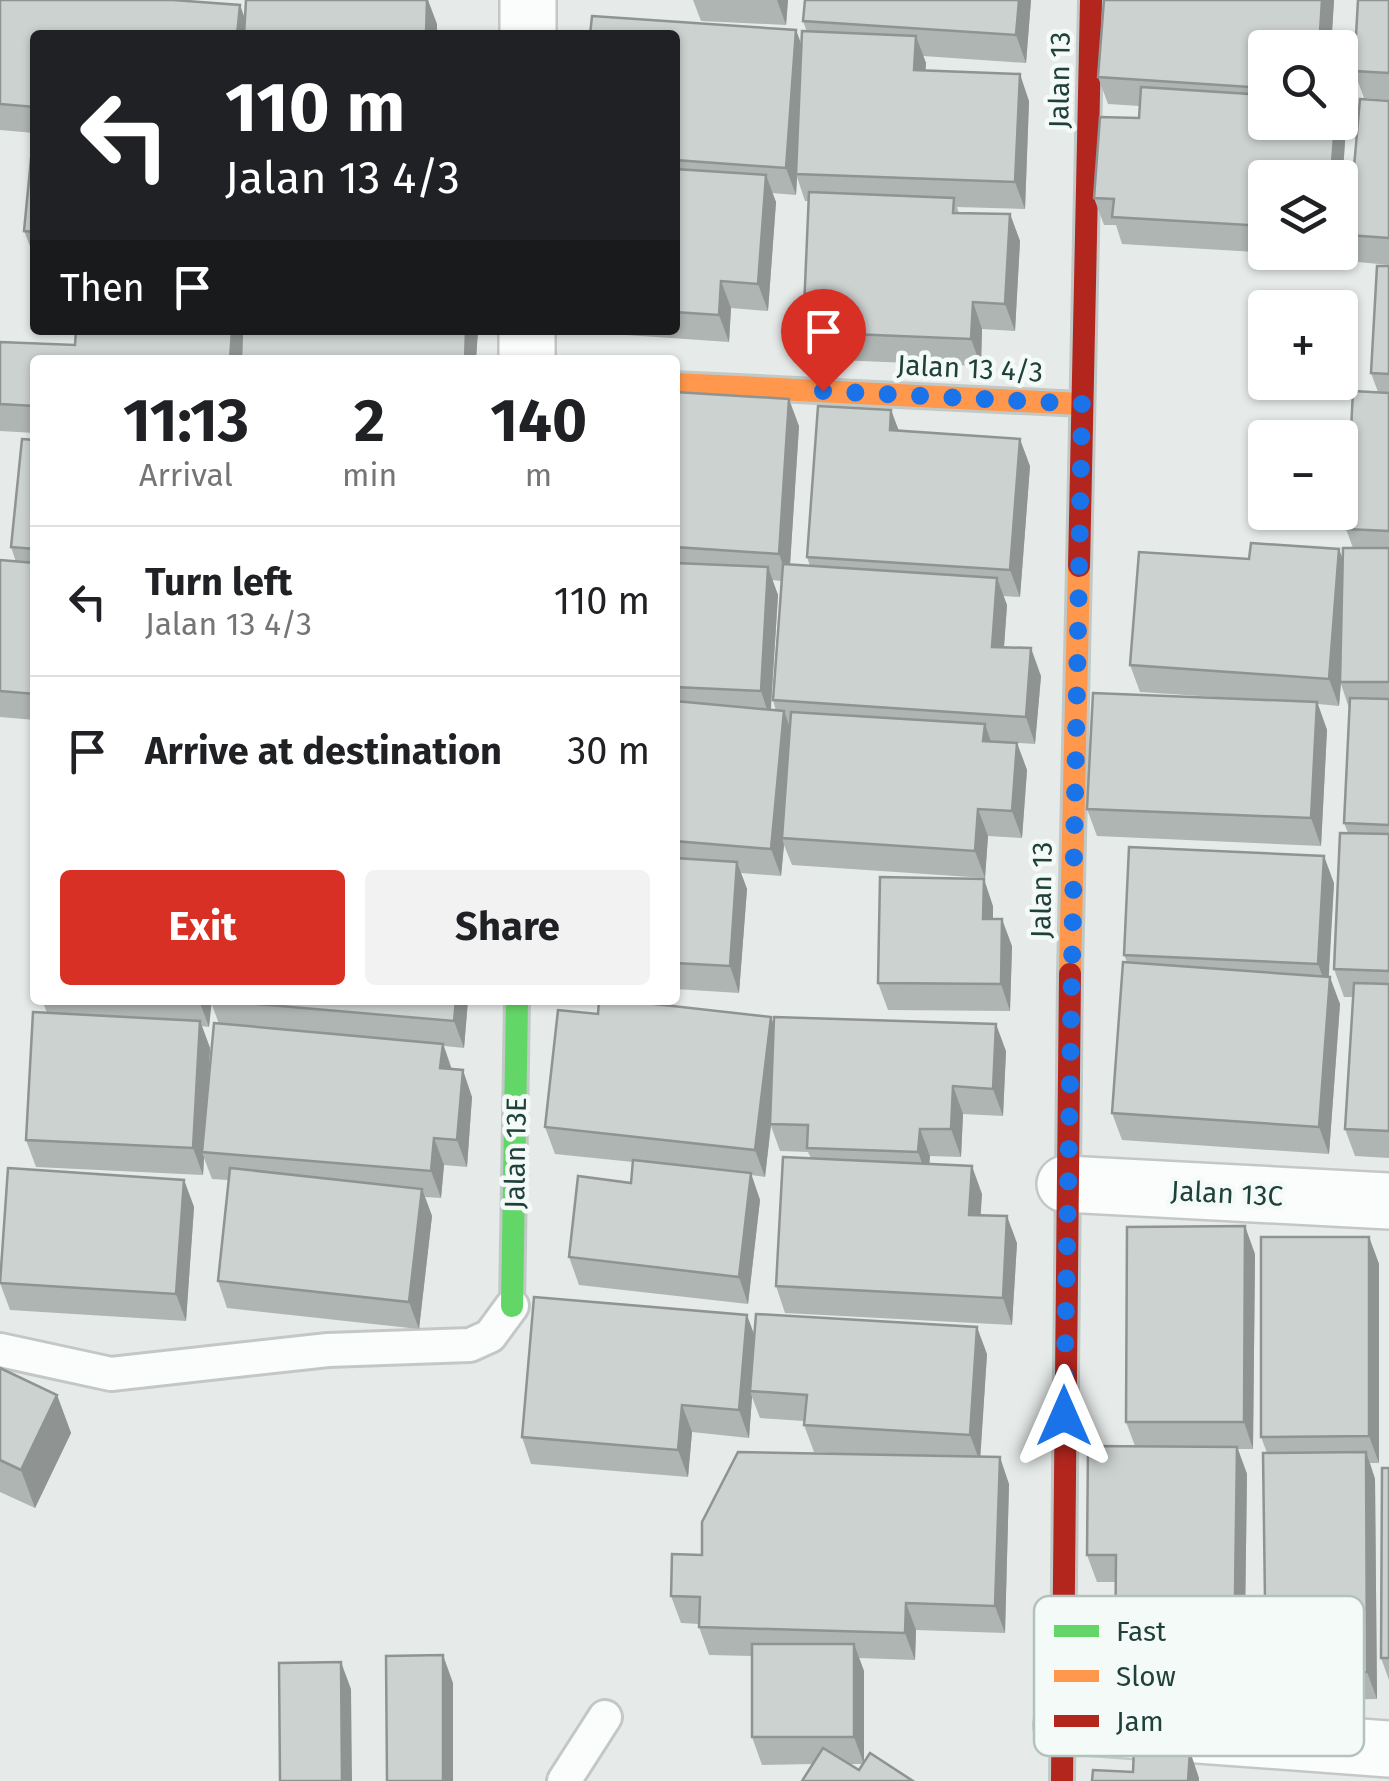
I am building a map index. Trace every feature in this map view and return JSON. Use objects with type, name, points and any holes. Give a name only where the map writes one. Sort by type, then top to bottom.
[{"type":"street","points":[[528,0],[528,30]]},
{"type":"street","name":"Jalan 13","points":[[1063,1596],[1066,1184],[1091,0]]},
{"type":"street","name":"Jalan 13 4/3","points":[[680,384],[1082,404]]},
{"type":"street","name":"Jalan 13E","points":[[512,1306],[517,1005]]},
{"type":"street","name":"Jalan 13C","points":[[1066,1184],[1389,1202]]},
{"type":"street","points":[[1364,1747],[1389,1749]]},
{"type":"lane","points":[[0,1350],[111,1374],[328,1350],[470,1346],[490,1336],[512,1306]]},
{"type":"lane","points":[[564,1781],[606,1717]]},
{"type":"building","points":[[0,0],[173,0],[240,5],[238,30],[30,30],[30,107],[0,104]]},
{"type":"building","points":[[246,0],[427,0],[426,30],[244,30]]},
{"type":"building","points":[[805,0],[1019,0],[1016,35],[803,21]]},
{"type":"building","points":[[1104,0],[1322,0],[1320,30],[1248,30],[1248,87],[1098,77]]},
{"type":"building","points":[[1358,0],[1389,0],[1389,73],[1358,71]]},
{"type":"building","points":[[592,16],[796,30],[786,168],[680,160],[680,30],[591,30]]},
{"type":"building","points":[[802,31],[916,36],[914,70],[1020,74],[1015,182],[796,174]]},
{"type":"building","points":[[1141,87],[1248,94],[1248,140],[1334,140],[1332,160],[1248,160],[1248,225],[1112,217],[1114,199],[1094,198],[1100,117],[1139,118]]},
{"type":"building","points":[[1360,99],[1389,101],[1389,238],[1358,236],[1358,160],[1355,160]]},
{"type":"building","points":[[30,169],[30,232],[24,231]]},
{"type":"building","points":[[680,169],[766,175],[758,284],[721,281],[719,315],[680,312]]},
{"type":"building","points":[[809,192],[954,198],[953,213],[1010,214],[1005,304],[973,302],[971,339],[803,332]]},
{"type":"building","points":[[1377,266],[1389,266],[1389,374],[1371,373]]},
{"type":"building","points":[[76,335],[232,335],[230,355],[30,355],[30,406],[0,404],[0,342],[75,345]]},
{"type":"building","points":[[242,335],[466,335],[465,355],[241,355]]},
{"type":"building","points":[[1358,391],[1389,393],[1389,531],[1358,530],[1358,420],[1352,420],[1353,400],[1358,400]]},
{"type":"building","points":[[680,392],[789,399],[779,554],[680,547]]},
{"type":"building","points":[[818,406],[891,410],[890,430],[1020,439],[1010,570],[807,557]]},
{"type":"building","points":[[22,439],[30,440],[30,549],[11,547]]},
{"type":"building","points":[[1251,543],[1339,549],[1329,679],[1130,665],[1139,552],[1249,559]]},
{"type":"building","points":[[1343,548],[1389,548],[1389,682],[1340,682]]},
{"type":"building","points":[[0,560],[30,563],[30,694],[0,691]]},
{"type":"building","points":[[680,563],[768,567],[761,691],[680,687]]},
{"type":"building","points":[[783,564],[997,578],[992,647],[1031,648],[1026,717],[773,700]]},
{"type":"building","points":[[1093,693],[1317,702],[1311,818],[1087,809]]},
{"type":"building","points":[[1350,698],[1389,699],[1389,825],[1344,823]]},
{"type":"building","points":[[680,701],[784,711],[771,849],[680,841]]},
{"type":"building","points":[[791,712],[985,724],[983,741],[1017,743],[1012,811],[978,809],[975,851],[782,838]]},
{"type":"building","points":[[1340,833],[1389,834],[1389,971],[1334,969]]},
{"type":"building","points":[[1129,847],[1324,856],[1318,964],[1124,955]]},
{"type":"building","points":[[680,858],[737,862],[730,966],[680,963]]},
{"type":"building","points":[[880,877],[984,879],[983,919],[1002,919],[1001,984],[878,983]]},
{"type":"building","points":[[1123,962],[1330,977],[1319,1127],[1112,1113]]},
{"type":"building","points":[[1354,983],[1389,984],[1389,1131],[1345,1129]]},
{"type":"building","points":[[269,1005],[456,1005],[454,1021]]},
{"type":"building","points":[[599,1005],[664,1005],[771,1017],[755,1150],[545,1127],[558,1010],[598,1014]]},
{"type":"building","points":[[33,1012],[200,1021],[193,1148],[26,1140]]},
{"type":"building","points":[[774,1017],[996,1024],[993,1089],[953,1086],[951,1129],[920,1129],[918,1152],[807,1148],[808,1125],[770,1124]]},
{"type":"building","points":[[214,1023],[443,1044],[440,1068],[463,1070],[457,1140],[434,1138],[431,1171],[202,1152]]},
{"type":"building","points":[[783,1157],[972,1166],[969,1215],[1007,1216],[1003,1298],[776,1286]]},
{"type":"building","points":[[633,1160],[751,1173],[739,1277],[569,1257],[578,1176],[631,1183]]},
{"type":"building","points":[[8,1168],[184,1180],[176,1294],[0,1283]]},
{"type":"building","points":[[230,1168],[422,1189],[409,1302],[218,1281]]},
{"type":"building","points":[[1245,1226],[1244,1422],[1126,1422],[1127,1227]]},
{"type":"building","points":[[1261,1237],[1369,1237],[1369,1436],[1261,1437]]},
{"type":"building","points":[[534,1297],[747,1315],[739,1410],[682,1405],[678,1450],[522,1437]]},
{"type":"building","points":[[756,1314],[977,1327],[970,1435],[804,1425],[807,1395],[750,1391]]},
{"type":"building","points":[[0,1368],[57,1395],[21,1470],[0,1460]]},
{"type":"building","points":[[1088,1446],[1237,1447],[1235,1596],[1116,1596],[1116,1555],[1087,1555]]},
{"type":"building","points":[[738,1452],[1000,1457],[995,1606],[906,1603],[905,1633],[699,1627],[700,1597],[671,1596],[672,1554],[702,1555],[702,1522]]},
{"type":"building","points":[[1366,1452],[1367,1672],[1364,1672],[1364,1596],[1265,1596],[1263,1453]]},
{"type":"building","points":[[1382,1468],[1389,1468],[1389,1658],[1381,1658]]},
{"type":"building","points":[[752,1644],[854,1644],[854,1737],[752,1737]]},
{"type":"building","points":[[443,1655],[443,1781],[387,1781],[386,1656]]},
{"type":"building","points":[[341,1662],[342,1781],[280,1781],[279,1663]]},
{"type":"building","points":[[823,1748],[859,1770],[870,1753],[913,1781],[802,1781]]},
{"type":"building","points":[[1134,1756],[1190,1756],[1188,1781],[1092,1781],[1093,1770],[1133,1772]]},
{"type":"traffic: fast","points":[[512,1306],[517,1005]]},
{"type":"traffic: slow","points":[[680,384],[1081,404]]},
{"type":"traffic: slow","points":[[1070,974],[1079,566]]},
{"type":"traffic: jam","points":[[1079,566],[1091,0]]},
{"type":"traffic: jam","points":[[1064,1596],[1070,974]]},
{"type":"traffic: jam","points":[[1062,1756],[1062,1781]]},
{"type":"route","points":[[823,391],[1082,404],[1064,1416]]}]
